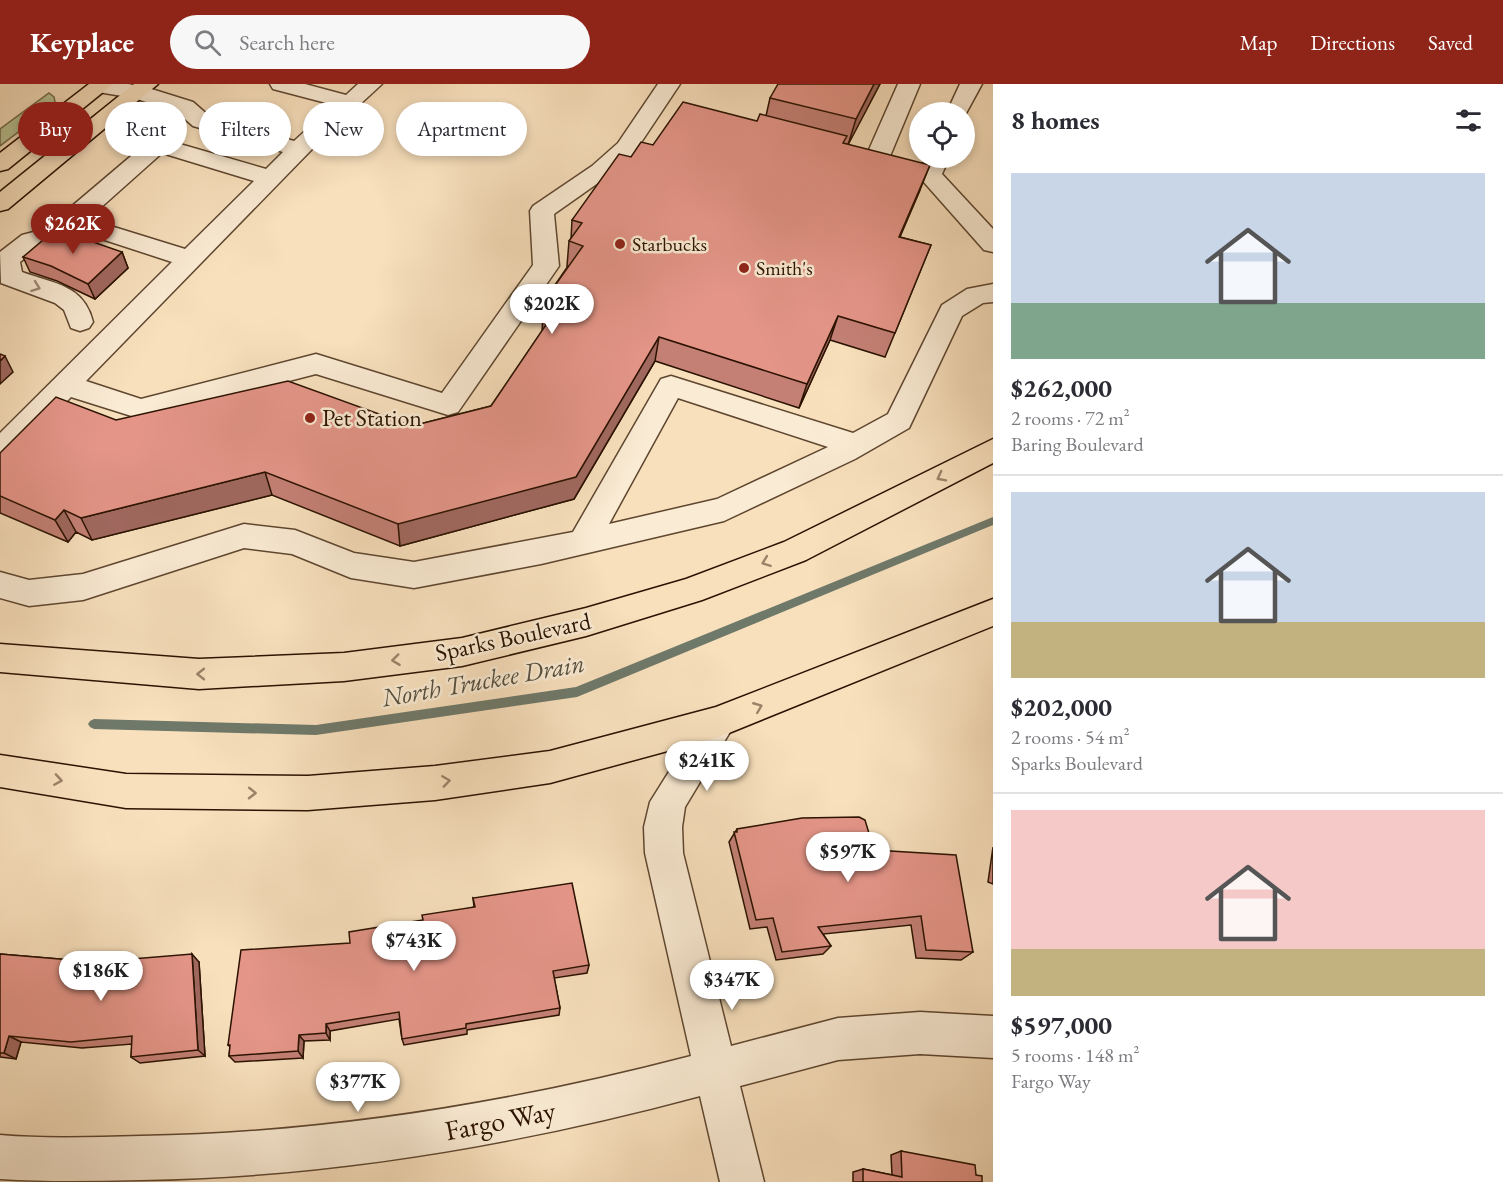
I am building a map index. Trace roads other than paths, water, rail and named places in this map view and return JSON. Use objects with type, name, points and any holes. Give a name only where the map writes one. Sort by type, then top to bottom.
[{"type":"main road","points":[[0,164],[101,85]]},
{"type":"main road","points":[[0,204],[142,88]]},
{"type":"main road","name":"Sparks Boulevard","points":[[0,658],[199,674],[344,667],[462,652],[586,622],[691,591],[795,551],[993,450]]},
{"type":"main road","points":[[0,771],[126,791],[308,794],[435,783],[550,767],[719,722],[993,612]]},
{"type":"street","points":[[281,84],[346,102]]},
{"type":"street","points":[[351,102],[371,84]]},
{"type":"street","points":[[909,84],[909,102]]},
{"type":"street","points":[[963,102],[971,84]]},
{"type":"street","points":[[101,85],[142,88],[173,102]]},
{"type":"street","points":[[66,385],[141,409],[316,364],[448,405],[546,266],[542,211],[600,171],[626,148],[667,99]]},
{"type":"street","points":[[187,109],[201,121],[303,136]]},
{"type":"street","points":[[0,451],[188,259],[271,178],[303,137]]},
{"type":"street","points":[[80,322],[76,306],[64,297],[10,277],[7,259],[31,241],[54,234],[158,145],[271,178]]},
{"type":"street","points":[[853,155],[909,166]]},
{"type":"street","points":[[912,168],[993,244]]},
{"type":"street","points":[[70,221],[188,259]]},
{"type":"street","points":[[0,585],[29,593],[84,587],[244,536],[295,542],[351,565],[414,575],[583,542],[724,509],[856,445],[899,421],[951,311],[976,295],[993,292]]},
{"type":"street","points":[[583,542],[671,386],[856,445]]},
{"type":"street","points":[[719,722],[668,802],[663,827],[664,853],[742,1182]]},
{"type":"street","name":"Fargo Way","points":[[0,1157],[36,1160],[213,1157],[370,1143],[523,1118],[667,1084],[838,1039],[920,1033],[993,1037]]},
{"type":"waterway","name":"North Truckee Drain","points":[[94,724],[316,730],[577,692],[993,521]]},
{"type":"place","name":"Starbucks","points":[[620,244]]},
{"type":"place","name":"Smith's","points":[[744,268]]},
{"type":"place","name":"Pet Station","points":[[310,418]]}]
